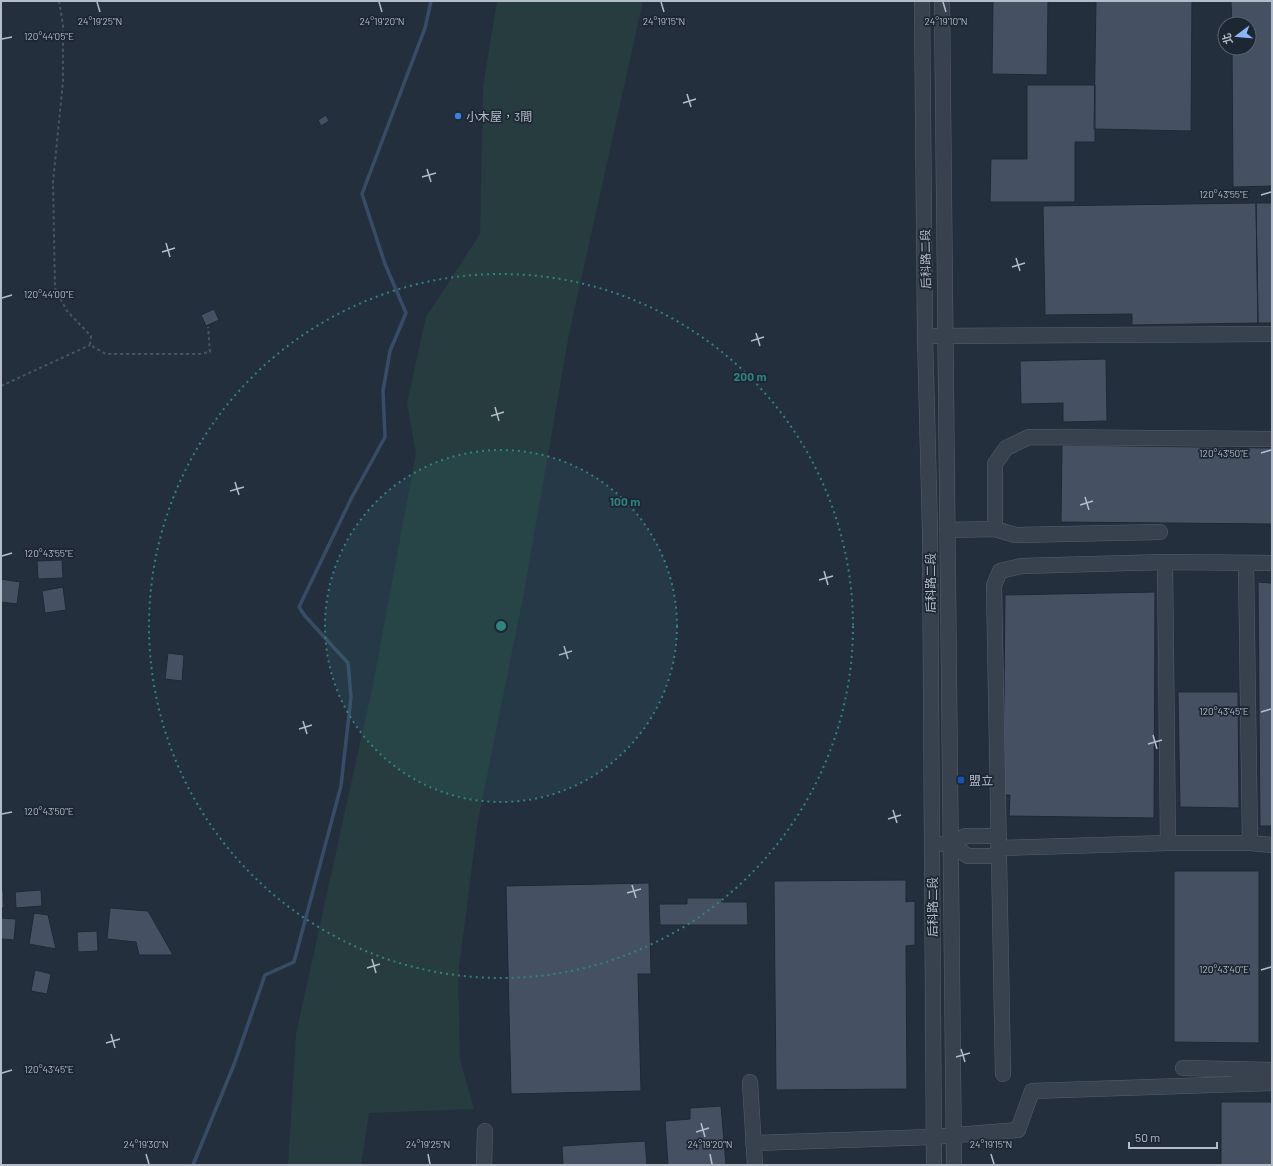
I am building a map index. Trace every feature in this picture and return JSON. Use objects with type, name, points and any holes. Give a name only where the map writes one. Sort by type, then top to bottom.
[{"type":"street","name":"后科路二段","points":[[922,1],[930,538],[932,1137],[934,1165]]},
{"type":"street","name":"后科路二段","points":[[942,1],[954,1165]]},
{"type":"street","points":[[926,336],[1272,334]]},
{"type":"street","points":[[996,529],[995,464],[1006,448],[1029,438],[1272,439]]},
{"type":"street","points":[[948,530],[996,529],[1015,535],[1160,532]]},
{"type":"street","points":[[1165,562],[1168,843]]},
{"type":"street","points":[[1004,1074],[998,847],[994,584],[1000,571],[1021,566],[1165,562],[1272,563]]},
{"type":"street","points":[[1246,563],[1250,843]]},
{"type":"street","points":[[931,844],[950,844],[966,836],[998,847]]},
{"type":"street","points":[[950,844],[968,856],[998,847],[1168,843],[1250,843],[1272,845]]},
{"type":"street","points":[[1183,1068],[1272,1070]]},
{"type":"street","points":[[750,1082],[755,1165]]},
{"type":"street","points":[[753,1143],[932,1137],[954,1134],[1018,1130],[1032,1091],[1272,1083]]},
{"type":"street","points":[[484,1165],[485,1131]]},
{"type":"path","points":[[59,1],[63,25],[63,81],[53,182],[55,288],[67,311],[91,336],[90,345]]},
{"type":"path","points":[[90,345],[106,354],[199,354],[210,352],[208,327]]},
{"type":"path","points":[[1,386],[90,345]]},
{"type":"green space","points":[[497,1],[643,1],[569,334],[524,593],[477,826],[458,976],[460,1060],[474,1109],[369,1113],[361,1165],[288,1165],[296,1034],[373,684],[416,453],[407,403],[426,317],[480,234],[483,87]]},
{"type":"building","points":[[993,1],[1048,1],[1047,75],[992,74]]},
{"type":"building","points":[[1096,1],[1192,1],[1191,131],[1094,129]]},
{"type":"building","points":[[1231,1],[1272,1],[1272,186],[1233,187],[1232,56],[1257,56],[1257,16],[1232,16]]},
{"type":"building","points":[[1027,85],[1095,85],[1095,142],[1075,142],[1075,202],[990,202],[991,159],[1027,159]]},
{"type":"building","points":[[326,115],[329,121],[321,126],[318,120]]},
{"type":"building","points":[[1256,203],[1258,323],[1132,325],[1132,314],[1045,315],[1043,206]]},
{"type":"building","points":[[1256,203],[1272,203],[1272,323],[1258,323]]},
{"type":"building","points":[[214,309],[219,320],[206,326],[201,315]]},
{"type":"building","points":[[1106,359],[1107,421],[1063,422],[1063,403],[1021,404],[1020,361]]},
{"type":"building","points":[[1062,445],[1272,448],[1272,524],[1061,522]]},
{"type":"building","points":[[62,560],[63,578],[38,579],[37,561]]},
{"type":"building","points":[[1271,565],[1272,826],[1260,826],[1258,582],[1271,583]]},
{"type":"building","points":[[1,579],[20,582],[17,604],[1,602]]},
{"type":"building","points":[[63,587],[66,610],[45,613],[42,591]]},
{"type":"building","points":[[1155,592],[1154,818],[1009,816],[1010,795],[1003,795],[1005,595]]},
{"type":"building","points":[[168,653],[184,655],[182,681],[165,679]]},
{"type":"building","points":[[1178,692],[1238,692],[1239,808],[1180,807]]},
{"type":"building","points":[[1174,871],[1259,871],[1259,1043],[1174,1042]]},
{"type":"building","points":[[906,880],[906,902],[915,901],[915,945],[906,946],[907,1089],[776,1090],[774,881]]},
{"type":"building","points":[[649,883],[651,974],[638,974],[641,1091],[511,1094],[506,886]]},
{"type":"building","points":[[1,890],[3,890],[4,908],[1,908]]},
{"type":"building","points":[[41,890],[42,906],[16,908],[15,892]]},
{"type":"building","points":[[687,898],[722,898],[722,902],[747,902],[748,925],[660,925],[659,904],[687,904]]},
{"type":"building","points":[[110,908],[148,911],[173,955],[139,955],[136,942],[107,939]]},
{"type":"building","points":[[34,913],[48,915],[56,949],[29,944]]},
{"type":"building","points":[[1,918],[16,919],[14,940],[1,939]]},
{"type":"building","points":[[97,931],[98,951],[78,952],[77,932]]},
{"type":"building","points":[[35,970],[51,974],[47,994],[31,991]]},
{"type":"building","points":[[1221,1102],[1272,1102],[1272,1165],[1221,1165]]},
{"type":"building","points":[[721,1106],[726,1165],[668,1165],[665,1121],[690,1119],[690,1108]]},
{"type":"building","points":[[645,1141],[647,1165],[563,1165],[562,1146]]},
{"type":"waterway","points":[[193,1165],[235,1062],[265,975],[294,962],[341,786],[351,697],[348,663],[305,616],[299,607],[352,497],[385,437],[383,391],[390,351],[406,313],[385,264],[362,194],[425,28],[431,1]]},
{"type":"place","name":"小木屋，3間","points":[[458,116]]},
{"type":"place","name":"盟立","points":[[961,780]]}]
